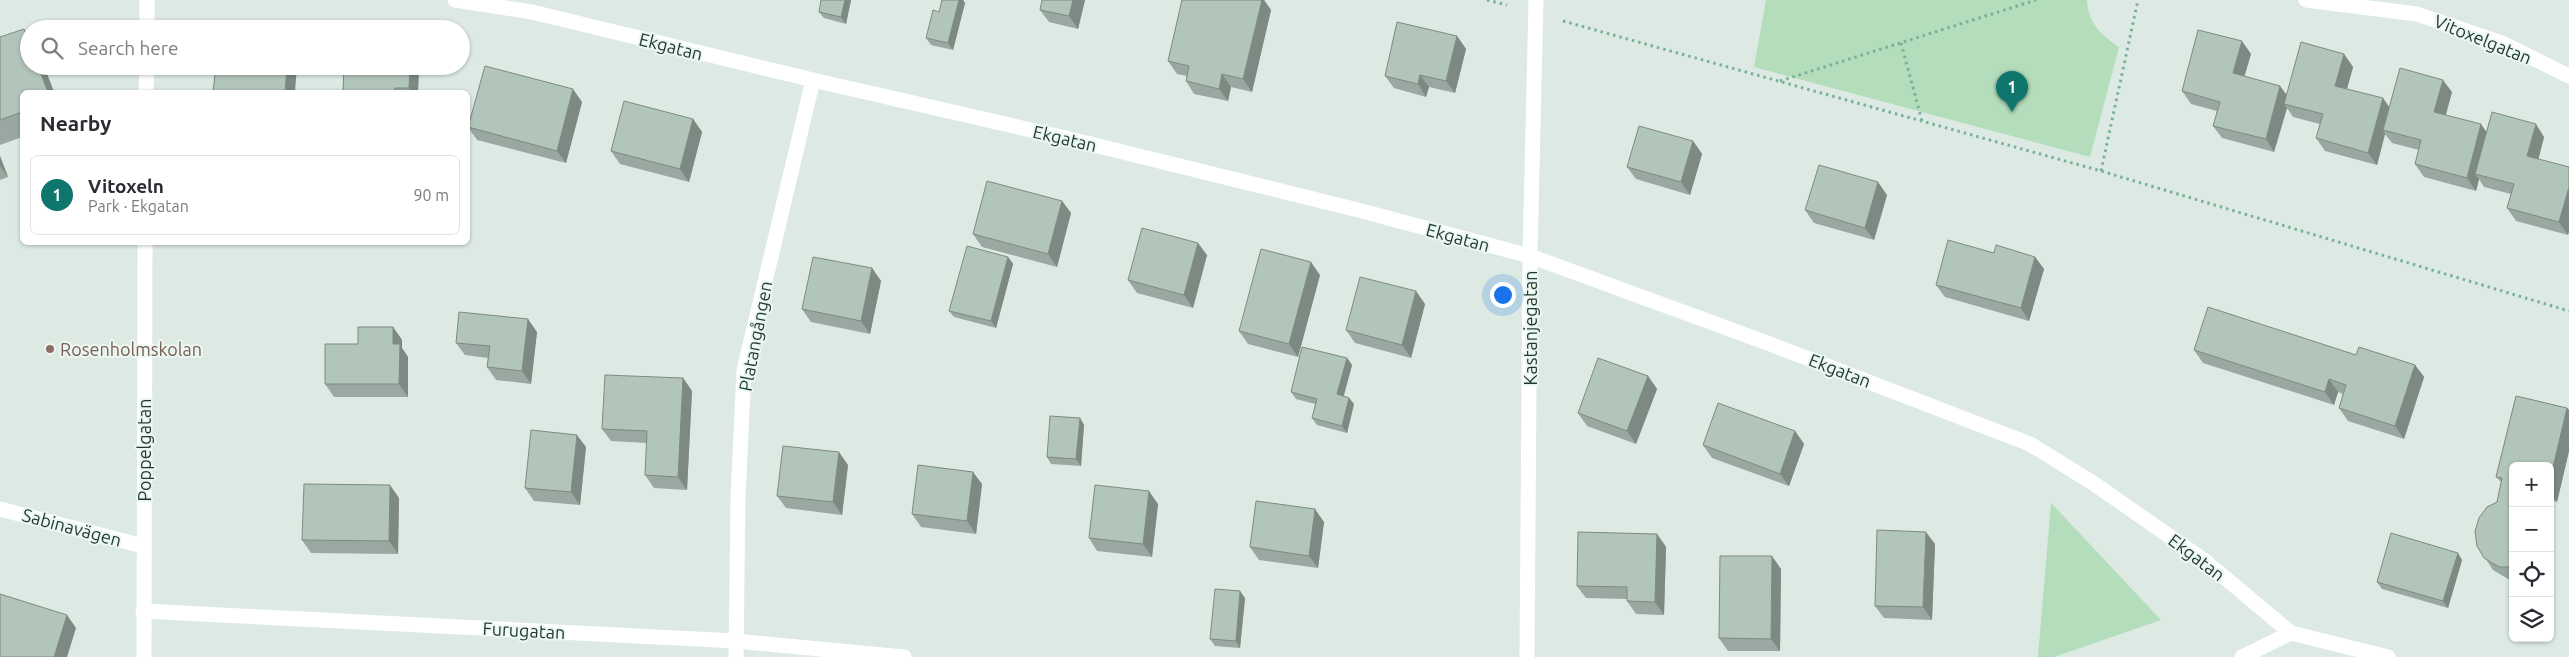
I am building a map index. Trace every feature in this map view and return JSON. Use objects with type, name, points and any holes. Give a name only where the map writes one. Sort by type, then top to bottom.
[{"type":"street","points":[[147,0],[147,20]]},
{"type":"street","name":"Ekgatan","points":[[455,0],[532,12],[813,80],[1070,138],[1362,211],[1530,256],[1818,362],[2030,444],[2205,560],[2291,633],[2388,657]]},
{"type":"street","name":"Vitoxelgatan","points":[[2306,0],[2418,14],[2502,43],[2569,76]]},
{"type":"street","name":"Kastanjegatan","points":[[1527,657],[1530,256],[1536,6]]},
{"type":"street","points":[[146,90],[147,75]]},
{"type":"street","name":"Platangången","points":[[736,657],[738,497],[744,370],[813,80]]},
{"type":"street","name":"Poppelgatan","points":[[144,657],[145,245]]},
{"type":"street","name":"Sabinavägen","points":[[0,509],[143,546]]},
{"type":"street","name":"Furugatan","points":[[144,611],[736,641],[904,657]]},
{"type":"street","points":[[2242,657],[2291,633]]},
{"type":"path","points":[[1779,81],[2036,0]]},
{"type":"path","points":[[2101,171],[2138,0]]},
{"type":"path","points":[[1536,6],[1779,81],[2101,171],[2569,312]]},
{"type":"path","points":[[1900,43],[1922,121]]},
{"type":"green space","points":[[1766,0],[2087,0],[2090,15],[2097,28],[2119,47],[2090,157],[1754,67]]},
{"type":"green space","points":[[2051,503],[2161,620],[2054,657],[2038,657]]},
{"type":"building","points":[[821,0],[845,0],[841,17],[819,12]]},
{"type":"building","points":[[942,0],[959,0],[948,43],[926,38],[933,10],[939,12]]},
{"type":"building","points":[[1042,0],[1073,0],[1069,16],[1040,10]]},
{"type":"building","points":[[1182,0],[1262,0],[1243,79],[1222,74],[1219,89],[1186,81],[1189,66],[1168,61]]},
{"type":"building","points":[[1397,22],[1457,36],[1446,81],[1420,75],[1418,84],[1385,76]]},
{"type":"building","points":[[20,30],[20,75],[41,75],[47,90],[20,90],[20,113],[0,120],[0,37]]},
{"type":"building","points":[[2198,30],[2242,41],[2233,73],[2280,86],[2266,139],[2213,126],[2220,102],[2182,91]]},
{"type":"building","points":[[2301,42],[2344,54],[2335,86],[2383,98],[2368,153],[2316,138],[2323,114],[2284,104]]},
{"type":"building","points":[[485,66],[573,89],[557,151],[470,128],[470,120]]},
{"type":"building","points":[[2400,68],[2443,80],[2434,112],[2481,124],[2467,178],[2415,164],[2421,140],[2383,130]]},
{"type":"building","points":[[215,75],[286,75],[285,90],[213,90]]},
{"type":"building","points":[[344,75],[410,75],[409,88],[395,88],[394,90],[343,90]]},
{"type":"building","points":[[624,101],[693,119],[680,169],[611,151]]},
{"type":"building","points":[[2492,112],[2536,124],[2527,156],[2569,167],[2569,187],[2559,222],[2507,208],[2514,184],[2475,174]]},
{"type":"building","points":[[1639,126],[1693,141],[1681,182],[1627,167]]},
{"type":"building","points":[[1819,165],[1878,182],[1865,228],[1805,210]]},
{"type":"building","points":[[987,181],[1062,201],[1048,254],[973,234]]},
{"type":"building","points":[[1142,228],[1198,243],[1184,295],[1128,280]]},
{"type":"building","points":[[1948,240],[1994,253],[1996,245],[2035,257],[2021,308],[1936,285]]},
{"type":"building","points":[[967,246],[1008,257],[991,321],[949,311]]},
{"type":"building","points":[[1261,249],[1311,262],[1289,344],[1239,331]]},
{"type":"building","points":[[813,257],[872,268],[861,321],[802,309]]},
{"type":"building","points":[[1360,277],[1416,291],[1402,345],[1346,330]]},
{"type":"building","points":[[2208,307],[2356,355],[2359,347],[2415,365],[2395,426],[2339,408],[2346,385],[2329,379],[2325,392],[2194,350]]},
{"type":"building","points":[[459,312],[528,319],[522,371],[487,367],[490,346],[456,343]]},
{"type":"building","points":[[358,327],[393,327],[393,344],[400,344],[399,384],[325,384],[325,344],[358,344]]},
{"type":"building","points":[[1302,347],[1347,358],[1337,394],[1349,398],[1342,426],[1312,418],[1317,399],[1291,392]]},
{"type":"building","points":[[1598,358],[1648,376],[1627,431],[1578,413]]},
{"type":"building","points":[[605,375],[683,378],[678,477],[645,475],[647,431],[602,429]]},
{"type":"building","points":[[2516,396],[2567,408],[2554,463],[2509,462],[2509,567],[2499,567],[2484,558],[2477,546],[2475,531],[2479,518],[2487,507],[2497,502],[2502,478],[2496,477]]},
{"type":"building","points":[[1718,403],[1795,431],[1780,474],[1703,445]]},
{"type":"building","points":[[1050,416],[1080,418],[1076,459],[1047,457]]},
{"type":"building","points":[[531,430],[577,435],[571,492],[525,488]]},
{"type":"building","points":[[783,446],[839,452],[833,502],[777,496]]},
{"type":"building","points":[[918,465],[973,472],[967,521],[912,514]]},
{"type":"building","points":[[304,484],[390,485],[389,541],[302,540]]},
{"type":"building","points":[[1095,485],[1149,491],[1143,544],[1089,538]]},
{"type":"building","points":[[1256,501],[1315,509],[1309,556],[1250,547]]},
{"type":"building","points":[[1877,530],[1926,532],[1923,607],[1875,606]]},
{"type":"building","points":[[1578,532],[1657,534],[1655,602],[1627,601],[1627,587],[1577,586]]},
{"type":"building","points":[[2391,533],[2458,553],[2443,601],[2377,582]]},
{"type":"building","points":[[1720,556],[1772,556],[1771,639],[1719,638]]},
{"type":"building","points":[[1215,589],[1240,591],[1236,641],[1210,639]]},
{"type":"building","points":[[0,594],[67,615],[54,657],[0,657]]},
{"type":"place","name":"Vitoxeln","points":[[2012,112]]},
{"type":"place","name":"Rosenholmskolan","points":[[50,349]]}]
